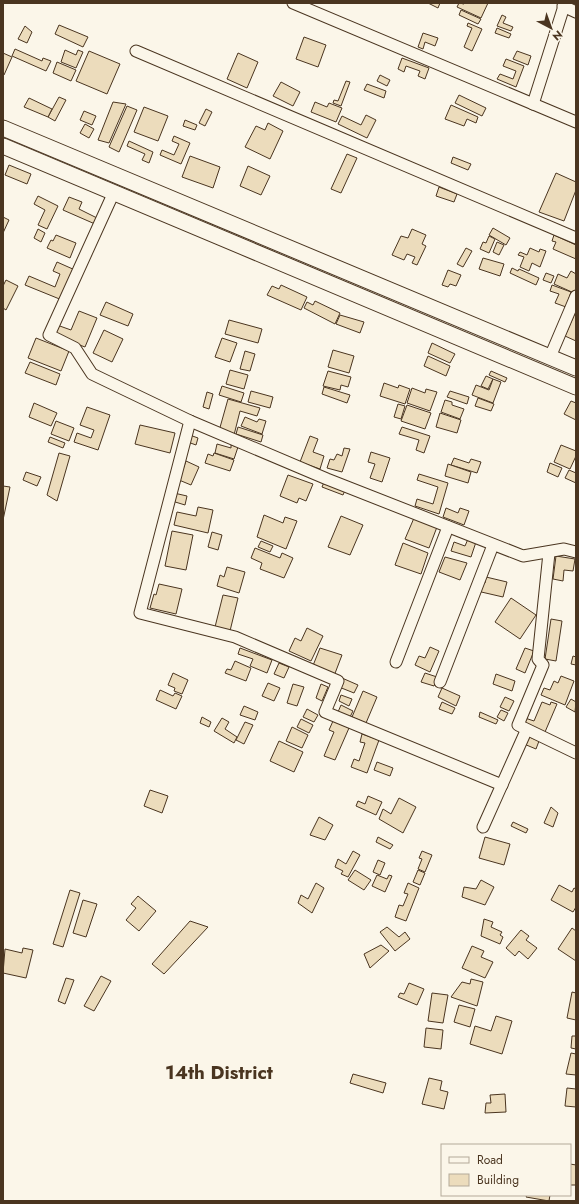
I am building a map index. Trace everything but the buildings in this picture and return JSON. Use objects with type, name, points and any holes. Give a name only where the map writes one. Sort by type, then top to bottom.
[{"type":"main road","points":[[3,128],[576,368]]},
{"type":"main road","points":[[3,146],[576,387]]},
{"type":"street","points":[[293,3],[576,122]]},
{"type":"street","points":[[533,104],[564,5],[576,12]]},
{"type":"street","points":[[136,51],[576,238]]},
{"type":"street","points":[[114,192],[49,335],[75,348],[92,374],[190,421],[327,479],[523,556],[549,553],[564,549],[576,552]]},
{"type":"street","points":[[550,357],[576,296]]},
{"type":"street","points":[[190,421],[140,613],[235,637],[338,681],[325,712],[502,785]]},
{"type":"street","points":[[396,662],[448,527]]},
{"type":"street","points":[[440,682],[493,544]]},
{"type":"street","points":[[549,553],[538,659],[543,665],[518,725],[526,731],[576,753]]},
{"type":"street","points":[[483,827],[526,731]]},
{"type":"district","name":"14th District","points":[[219,1072]]}]
